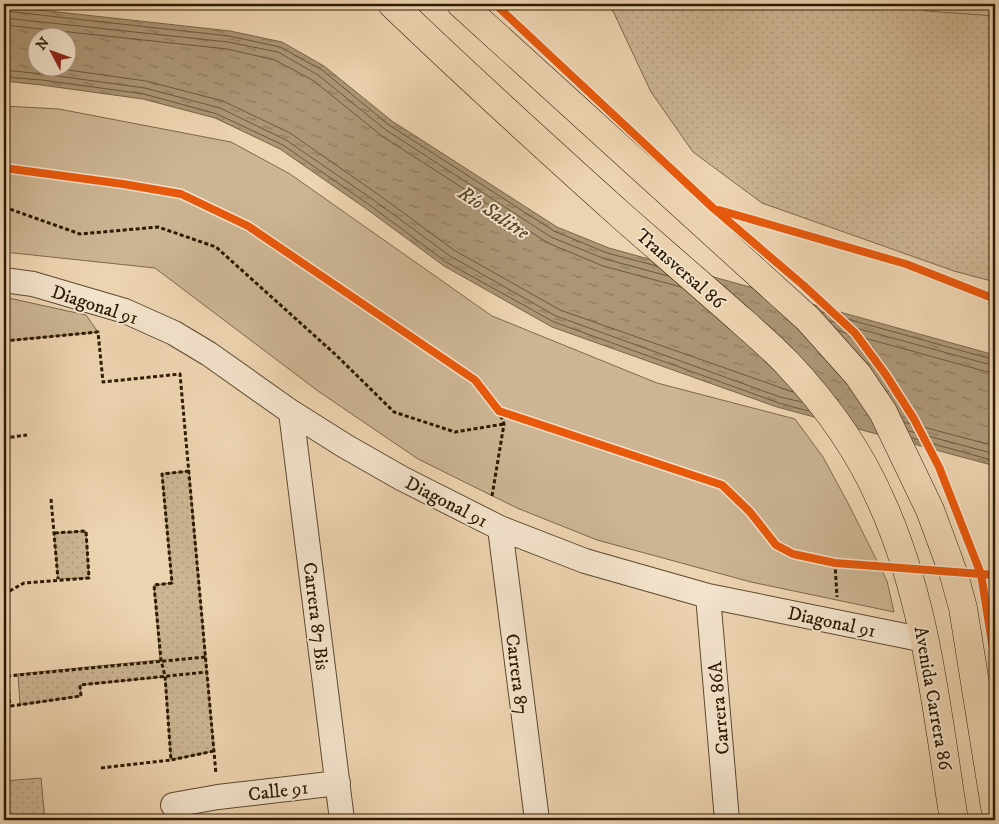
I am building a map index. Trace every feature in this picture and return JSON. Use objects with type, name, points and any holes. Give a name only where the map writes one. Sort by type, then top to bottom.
[{"type":"main road","name":"Transversal 86","points":[[392,4],[624,218],[755,332],[787,363],[816,397],[843,434],[863,467],[882,502],[910,577]]},
{"type":"main road","points":[[461,4],[808,319],[858,375],[883,412],[930,510],[954,575],[970,643],[995,807]]},
{"type":"main road","name":"Avenida Carrera 86","points":[[910,577],[925,640],[954,820]]},
{"type":"street","name":"Diagonal 91","points":[[4,280],[33,284],[126,311],[174,333],[209,354],[291,412],[353,451],[401,478],[494,525],[585,561],[708,596],[925,640]]},
{"type":"street","name":"Carrera 87 Bis","points":[[291,412],[342,820]]},
{"type":"street","name":"Carrera 87","points":[[494,525],[537,820]]},
{"type":"street","name":"Carrera 86A","points":[[708,596],[727,820]]},
{"type":"street","name":"Calle 91","points":[[173,806],[218,797],[338,783]]},
{"type":"path","points":[[4,208],[80,234],[158,227],[216,247],[329,349],[394,412],[455,432],[504,424]]},
{"type":"path","points":[[732,214],[906,264],[995,299]]},
{"type":"path","points":[[4,341],[98,332],[103,382],[180,374],[218,797]]},
{"type":"path","points":[[492,404],[498,411],[504,424],[494,525]]},
{"type":"path","points":[[498,411],[508,414]]},
{"type":"path","points":[[4,438],[27,435]]},
{"type":"path","points":[[171,760],[165,676],[160,660],[154,585],[172,583],[162,474],[189,471]]},
{"type":"path","points":[[51,499],[58,579]]},
{"type":"path","points":[[4,594],[24,583],[89,578],[86,532],[54,534]]},
{"type":"path","points":[[840,622],[830,562],[844,563]]},
{"type":"path","points":[[4,641],[10,706]]},
{"type":"path","points":[[7,676],[206,657]]},
{"type":"path","points":[[4,708],[81,696],[80,685],[207,672]]},
{"type":"path","points":[[101,768],[171,760],[214,751]]},
{"type":"green space","points":[[601,4],[995,4],[995,282],[954,271],[762,203],[693,152],[651,92],[613,11]]},
{"type":"green space","points":[[918,4],[995,4],[995,16],[926,11]]},
{"type":"green space","points":[[4,106],[59,109],[231,142],[290,174],[492,316],[657,383],[795,419],[823,457],[849,505],[887,581],[894,612],[751,582],[597,540],[517,508],[418,459],[318,391],[155,268],[4,252]]},
{"type":"green space","points":[[4,297],[86,315],[98,332],[4,341]]},
{"type":"green space","points":[[189,471],[214,751],[171,760],[165,677],[80,685],[81,696],[20,705],[18,674],[160,660],[154,585],[172,583],[162,474]]},
{"type":"green space","points":[[86,531],[89,578],[58,579],[54,533]]},
{"type":"green space","points":[[41,778],[45,820],[4,820],[4,781]]},
{"type":"water","name":"Río Salitre","points":[[4,6],[230,31],[282,42],[324,66],[392,121],[557,227],[609,248],[995,355],[995,466],[777,407],[552,327],[444,266],[280,149],[215,118],[143,99],[4,81]]},
{"type":"cycle path","points":[[495,4],[713,208],[803,285],[855,333],[886,375],[914,419],[939,467],[981,574],[995,662]]},
{"type":"cycle path","points":[[4,168],[181,194],[248,226],[475,380],[499,411],[722,485],[750,512],[776,545],[793,554],[835,563],[995,575]]},
{"type":"cycle path","points":[[719,210],[906,264],[995,299]]}]
